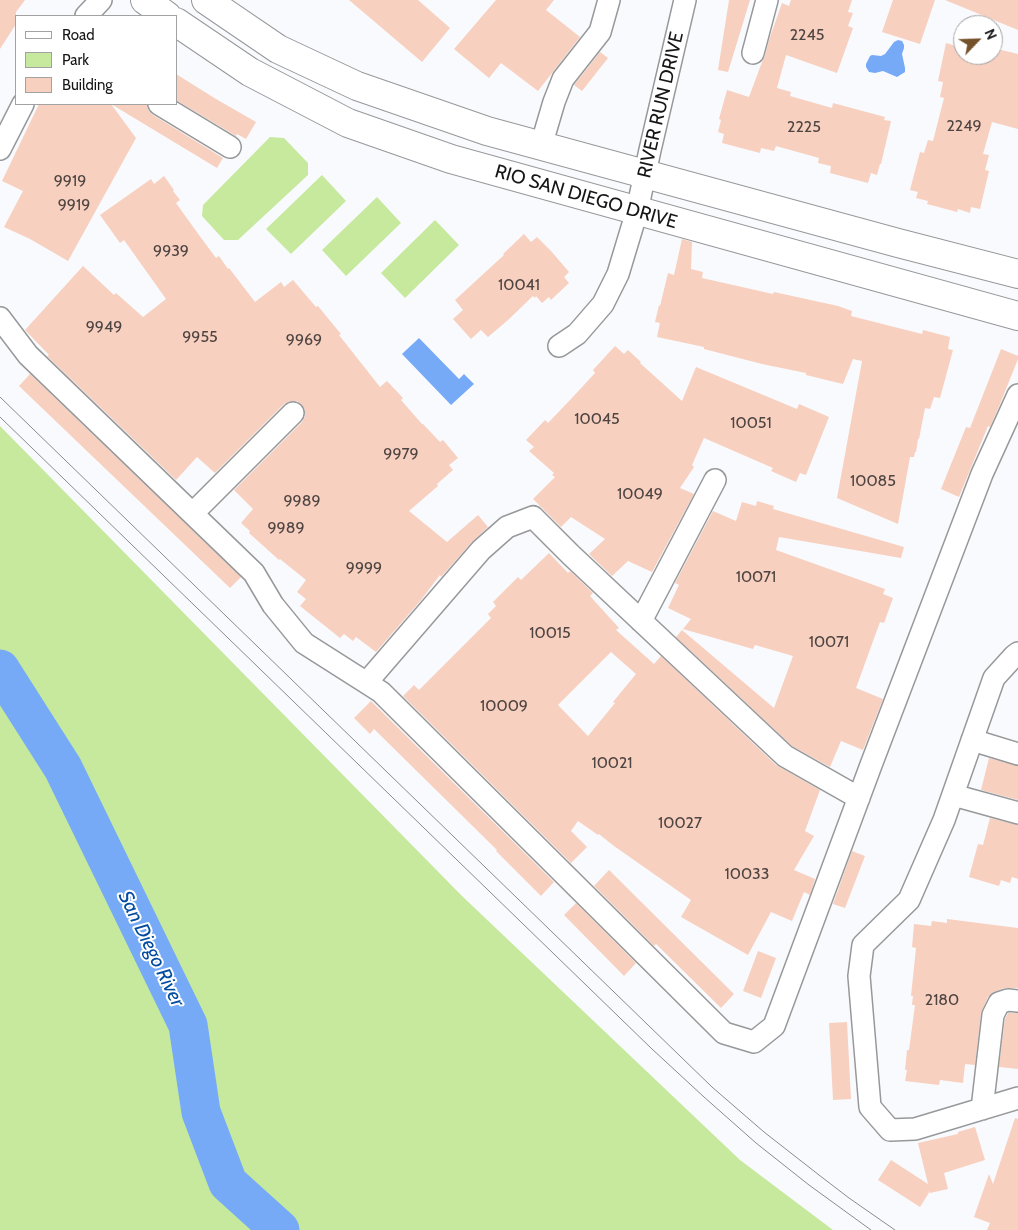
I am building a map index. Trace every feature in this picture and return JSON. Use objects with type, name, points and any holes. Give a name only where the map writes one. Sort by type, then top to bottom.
[{"type":"main road","points":[[145,0],[166,15]]},
{"type":"main road","name":"RIO SAN DIEGO DRIVE","points":[[206,0],[278,49],[357,86],[487,131],[1018,274]]},
{"type":"main road","name":"RIO SAN DIEGO DRIVE","points":[[178,23],[250,72],[348,123],[451,159],[1018,316]]},
{"type":"street","points":[[87,15],[101,0]]},
{"type":"street","points":[[541,146],[563,79],[600,32],[609,0]]},
{"type":"street","name":"RIVER RUN DRIVE","points":[[559,346],[577,334],[603,304],[618,274],[637,211],[685,0]]},
{"type":"street","points":[[754,54],[767,0]]},
{"type":"street","points":[[0,149],[22,105]]},
{"type":"street","points":[[161,105],[230,147]]},
{"type":"street","points":[[0,318],[28,355],[254,573],[273,605],[304,643],[381,692],[724,1033],[754,1042],[774,1026],[858,798],[982,474],[1018,395]]},
{"type":"street","points":[[192,514],[293,413]]},
{"type":"street","points":[[641,621],[715,480]]},
{"type":"street","points":[[367,682],[481,550],[507,528],[533,516],[571,555],[785,756],[858,798]]},
{"type":"street","points":[[1018,653],[994,678],[944,820],[909,900],[863,946],[859,976],[870,1107],[890,1130],[915,1129],[1018,1098]]},
{"type":"street","points":[[972,740],[1018,754]]},
{"type":"street","points":[[953,795],[1018,814]]},
{"type":"street","points":[[982,1109],[993,1015],[999,1004],[1008,1000],[1018,1001]]},
{"type":"green space","points":[[270,137],[284,138],[308,163],[308,175],[238,240],[224,240],[202,216],[203,205]]},
{"type":"green space","points":[[322,175],[346,201],[291,254],[266,229]]},
{"type":"green space","points":[[377,197],[401,223],[346,276],[322,250]]},
{"type":"green space","points":[[435,220],[459,245],[405,298],[381,273]]},
{"type":"green space","points":[[0,426],[462,896],[740,1160],[833,1230],[0,1230]]},
{"type":"water","points":[[902,41],[904,45],[902,54],[905,72],[897,77],[883,71],[869,72],[866,64],[870,56],[885,54],[894,42]]},
{"type":"water","points":[[419,338],[459,379],[464,374],[474,384],[451,405],[402,354]]},
{"type":"building","points":[[0,0],[25,0],[16,12],[15,26],[0,49]]},
{"type":"building","points":[[349,0],[418,0],[450,28],[422,62]]},
{"type":"building","points":[[496,0],[554,0],[546,10],[580,37],[538,91],[501,63],[489,78],[454,49]]},
{"type":"building","points":[[729,0],[750,0],[728,72],[718,70]]},
{"type":"building","points":[[791,0],[852,0],[848,12],[853,13],[848,26],[853,28],[837,73],[786,55],[777,88],[791,92],[790,96],[832,108],[833,103],[885,117],[884,120],[891,121],[877,175],[871,173],[868,183],[830,173],[831,166],[818,163],[819,158],[776,146],[774,151],[761,148],[760,153],[722,143],[724,134],[718,132],[721,120],[719,119],[727,90],[749,97],[765,56],[782,3],[789,6]]},
{"type":"building","points":[[893,0],[935,0],[920,44],[882,32]]},
{"type":"building","points":[[945,0],[1018,0],[1018,30],[1003,24],[1003,15],[982,15]]},
{"type":"building","points":[[946,43],[953,45],[953,65],[1003,65],[1003,50],[1018,54],[1018,129],[992,122],[983,154],[989,155],[985,170],[989,171],[980,209],[971,207],[970,213],[958,209],[957,212],[927,204],[928,201],[916,198],[918,192],[910,190],[920,152],[924,153],[928,140],[933,141],[944,98],[940,97],[943,82],[938,81]]},
{"type":"building","points":[[600,52],[608,58],[582,91],[574,85]]},
{"type":"building","points":[[178,75],[256,122],[246,139],[237,134],[236,136],[178,101]]},
{"type":"building","points":[[39,105],[112,105],[136,138],[68,261],[30,239],[4,227],[23,191],[2,181]]},
{"type":"building","points":[[113,105],[147,105],[148,110],[153,115],[223,158],[217,168]]},
{"type":"building","points":[[164,176],[180,200],[176,203],[199,235],[216,258],[219,256],[255,302],[281,282],[284,287],[293,280],[341,334],[339,335],[380,387],[387,381],[403,398],[401,400],[422,424],[440,442],[443,440],[458,458],[449,465],[453,470],[409,511],[447,542],[478,515],[488,527],[441,577],[440,575],[376,652],[356,637],[353,641],[344,634],[340,638],[300,606],[306,599],[297,592],[306,580],[279,560],[249,533],[250,531],[241,523],[253,509],[234,490],[302,422],[305,417],[305,410],[301,404],[297,401],[290,401],[284,404],[215,473],[197,457],[176,480],[47,356],[49,355],[25,330],[83,266],[114,295],[116,293],[143,317],[166,299],[124,240],[120,243],[100,215],[151,179],[154,184]]},
{"type":"building","points":[[524,234],[531,242],[537,237],[551,251],[569,272],[564,277],[569,283],[551,300],[549,297],[542,303],[536,296],[535,298],[533,296],[488,337],[481,330],[471,339],[453,319],[463,310],[455,300]]},
{"type":"building","points":[[682,239],[692,242],[691,269],[703,272],[702,278],[838,306],[852,311],[851,316],[922,334],[923,330],[950,337],[948,349],[953,350],[940,398],[934,397],[930,409],[925,408],[916,452],[914,457],[910,457],[898,524],[837,498],[862,361],[853,359],[843,384],[806,375],[806,373],[704,349],[704,347],[657,337],[660,323],[655,322],[659,305],[668,273],[674,275]]},
{"type":"building","points":[[615,346],[624,354],[628,350],[682,401],[696,367],[797,409],[799,404],[829,417],[806,475],[800,473],[796,482],[771,471],[773,468],[704,438],[692,465],[694,467],[680,488],[694,494],[652,572],[628,561],[612,576],[589,554],[605,539],[571,517],[561,527],[533,499],[555,477],[552,475],[554,473],[529,451],[534,447],[526,440],[545,420],[548,423],[571,399],[595,373],[593,370]]},
{"type":"building","points":[[1001,349],[1018,356],[1018,359],[959,497],[941,489],[966,427],[970,428]]},
{"type":"building","points":[[30,374],[241,577],[230,588],[19,386]]},
{"type":"building","points":[[757,501],[774,506],[773,509],[904,547],[901,558],[779,537],[776,550],[885,589],[883,594],[893,598],[884,623],[880,622],[856,688],[883,699],[863,750],[841,741],[830,767],[792,746],[676,637],[682,630],[774,708],[793,656],[755,645],[753,649],[683,629],[691,619],[668,608],[679,585],[675,583],[713,511],[736,521],[742,502],[756,506]]},
{"type":"building","points":[[549,553],[568,573],[570,571],[593,593],[590,596],[619,628],[616,630],[654,664],[661,656],[776,765],[820,790],[805,831],[814,836],[794,870],[815,879],[810,895],[804,892],[792,921],[771,912],[748,955],[681,917],[691,900],[578,821],[571,831],[587,847],[571,863],[403,696],[414,685],[419,690],[491,618],[488,614],[496,606],[493,602],[518,577],[521,580]],"holes":[[[611,652],[636,674],[588,736],[558,705]]]},
{"type":"building","points":[[371,701],[554,882],[541,896],[374,729],[370,734],[354,718]]},
{"type":"building","points":[[989,758],[1018,766],[1018,800],[981,790]]},
{"type":"building","points":[[990,818],[1018,825],[1018,879],[1012,877],[1010,883],[1001,880],[999,886],[969,877],[978,844],[983,845]]},
{"type":"building","points":[[852,851],[865,856],[845,908],[833,904]]},
{"type":"building","points":[[609,870],[734,994],[721,1008],[656,944],[654,946],[594,886]]},
{"type":"building","points":[[576,903],[636,963],[624,976],[564,915]]},
{"type":"building","points":[[947,919],[1018,928],[1018,988],[1004,988],[988,997],[981,1013],[975,1065],[965,1064],[963,1083],[940,1080],[939,1085],[905,1081],[907,1050],[909,1050],[915,1005],[912,1005],[913,996],[911,996],[916,948],[912,947],[914,924],[931,926],[932,921],[947,923]]},
{"type":"building","points":[[758,951],[776,958],[761,998],[743,991]]},
{"type":"building","points":[[1008,1013],[1018,1013],[1018,1069],[999,1067],[1005,1019]]},
{"type":"building","points":[[847,1022],[851,1099],[833,1100],[829,1023]]},
{"type":"building","points":[[1015,1118],[1018,1119],[1018,1230],[987,1230],[990,1223],[974,1217],[989,1174],[993,1184]]},
{"type":"building","points":[[975,1127],[985,1160],[944,1173],[948,1189],[930,1193],[930,1191],[920,1207],[878,1180],[891,1160],[928,1184],[918,1143],[958,1134],[958,1132]]},
{"type":"waterway","name":"San Diego River","points":[[0,669],[63,768],[188,1025],[201,1112],[228,1183],[280,1230]]},
{"type":"tram line","points":[[0,397],[712,1087],[764,1132],[819,1175],[895,1230]]},
{"type":"tram line","points":[[0,417],[652,1049],[756,1143],[809,1185],[871,1230]]}]
